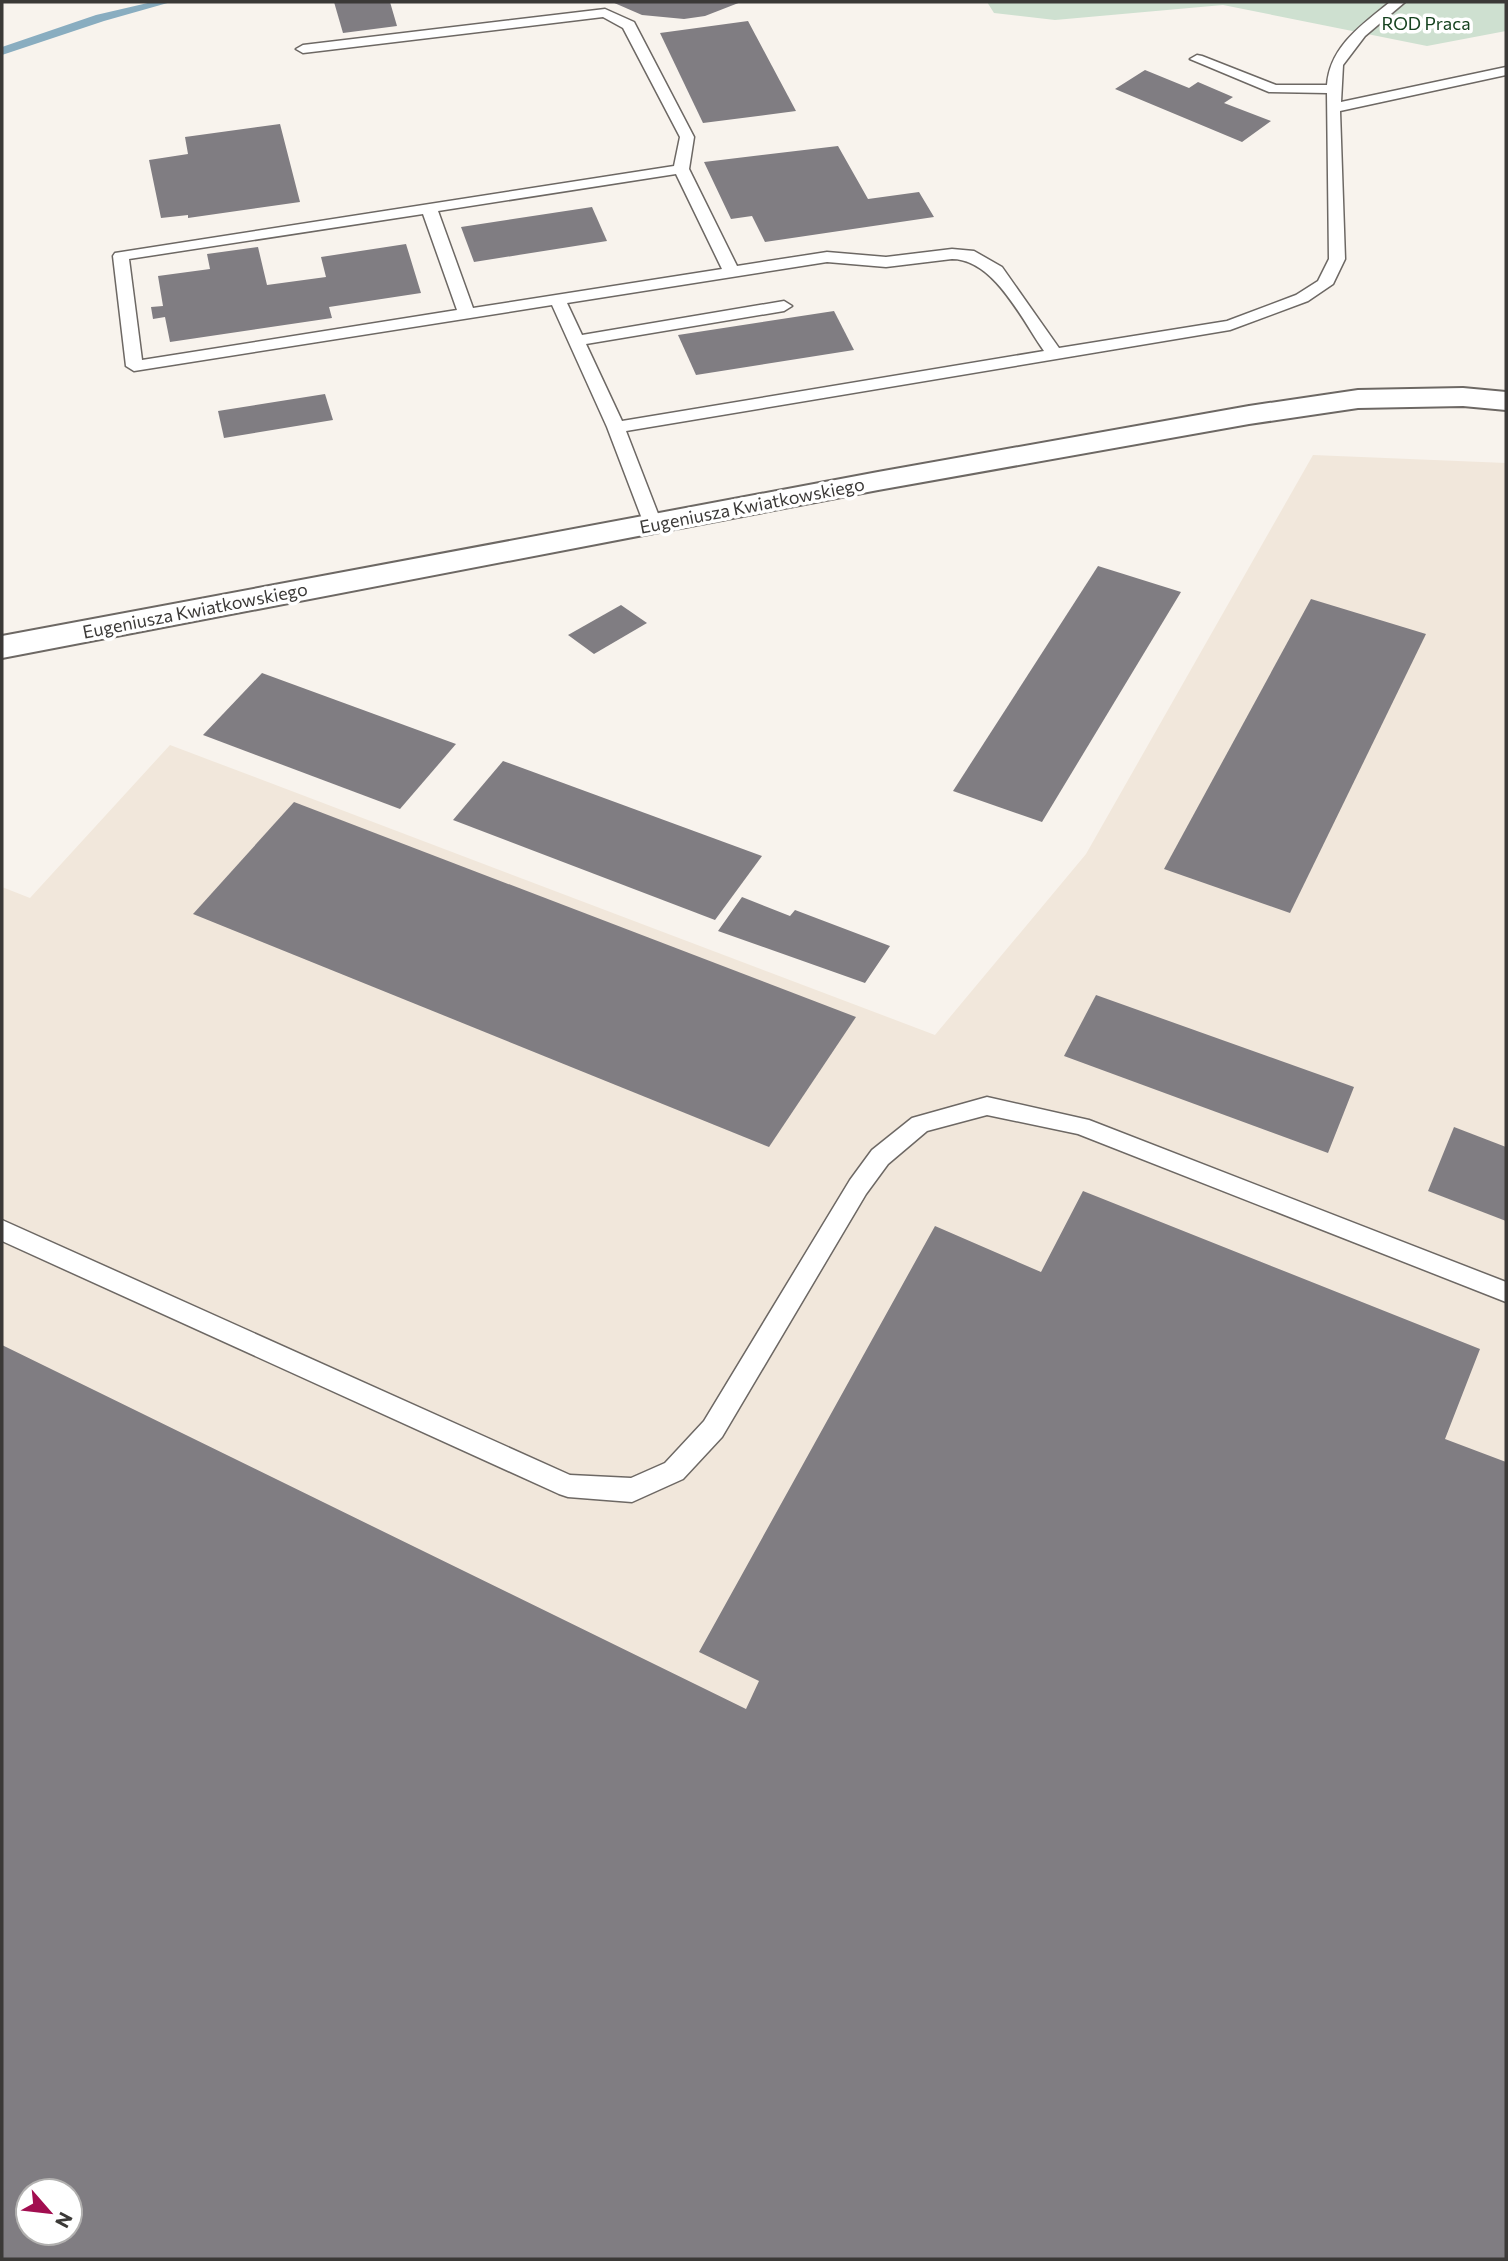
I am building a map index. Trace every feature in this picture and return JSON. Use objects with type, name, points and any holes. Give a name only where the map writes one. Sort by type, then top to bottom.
[{"type":"street","name":"Eugeniusza Kwiatkowskiego","points":[[2,646],[1249,415],[1359,399],[1463,397],[1506,401]]},
{"type":"lane","points":[[616,427],[1230,325],[1302,298],[1325,284],[1337,259],[1333,108],[1336,65],[1360,33],[1398,2]]},
{"type":"lane","points":[[303,49],[605,13],[629,25],[687,136],[681,169],[732,272]]},
{"type":"lane","points":[[1197,59],[1273,89],[1334,89]]},
{"type":"lane","points":[[1333,108],[1506,71]]},
{"type":"lane","points":[[681,169],[121,256],[134,366],[827,257],[886,262],[952,254],[968,254],[996,270],[1055,354]]},
{"type":"lane","points":[[429,208],[467,315]]},
{"type":"lane","points":[[558,301],[616,427],[653,524]]},
{"type":"lane","points":[[577,341],[784,306]]},
{"type":"lane","points":[[2,1230],[568,1486],[632,1490],[674,1471],[713,1429],[858,1187],[880,1157],[920,1124],[987,1106],[1081,1126],[1506,1292]]},
{"type":"shaded area","points":[[1313,455],[1506,463],[1506,2259],[2,2259],[2,887],[30,898],[170,745],[935,1035],[1086,854]]},
{"type":"green space","name":"ROD Praca","points":[[987,2],[1506,2],[1506,31],[1427,46],[1223,5],[1055,20],[994,13]]},
{"type":"building","points":[[334,2],[390,2],[397,26],[343,33]]},
{"type":"building","points":[[612,2],[741,2],[705,16],[684,19],[642,15]]},
{"type":"building","points":[[748,21],[796,111],[703,123],[660,33]]},
{"type":"building","points":[[1145,70],[1189,88],[1198,82],[1233,97],[1224,103],[1271,121],[1242,142],[1115,89]]},
{"type":"building","points":[[280,124],[300,202],[188,218],[188,215],[161,218],[149,160],[188,154],[185,137]]},
{"type":"building","points":[[838,146],[868,199],[919,192],[934,217],[765,242],[752,216],[731,219],[704,162]]},
{"type":"building","points":[[592,207],[607,241],[474,262],[461,227]]},
{"type":"building","points":[[406,244],[421,293],[329,307],[332,318],[170,342],[165,317],[153,319],[151,307],[163,306],[158,276],[210,269],[207,254],[258,247],[267,285],[326,277],[321,257]]},
{"type":"building","points":[[834,311],[854,350],[696,375],[678,335]]},
{"type":"building","points":[[325,394],[333,420],[224,438],[218,411]]},
{"type":"building","points":[[1098,566],[1181,592],[1042,822],[953,791]]},
{"type":"building","points":[[1311,599],[1426,634],[1290,913],[1164,869]]},
{"type":"building","points":[[621,605],[647,623],[594,654],[568,635]]},
{"type":"building","points":[[262,673],[456,744],[400,809],[203,735]]},
{"type":"building","points":[[503,761],[762,856],[715,920],[453,820]]},
{"type":"building","points":[[294,802],[856,1017],[769,1147],[193,914]]},
{"type":"building","points":[[742,897],[790,916],[795,910],[890,946],[865,983],[718,931]]},
{"type":"building","points":[[1096,995],[1354,1087],[1328,1153],[1064,1056]]},
{"type":"building","points":[[1454,1127],[1506,1147],[1506,1221],[1428,1191]]},
{"type":"building","points":[[1083,1191],[1480,1349],[1445,1439],[1506,1462],[1506,2259],[2,2259],[2,1345],[746,1709],[759,1681],[699,1652],[935,1226],[1041,1272]]},
{"type":"waterway","points":[[2,51],[100,18],[165,2]]}]
